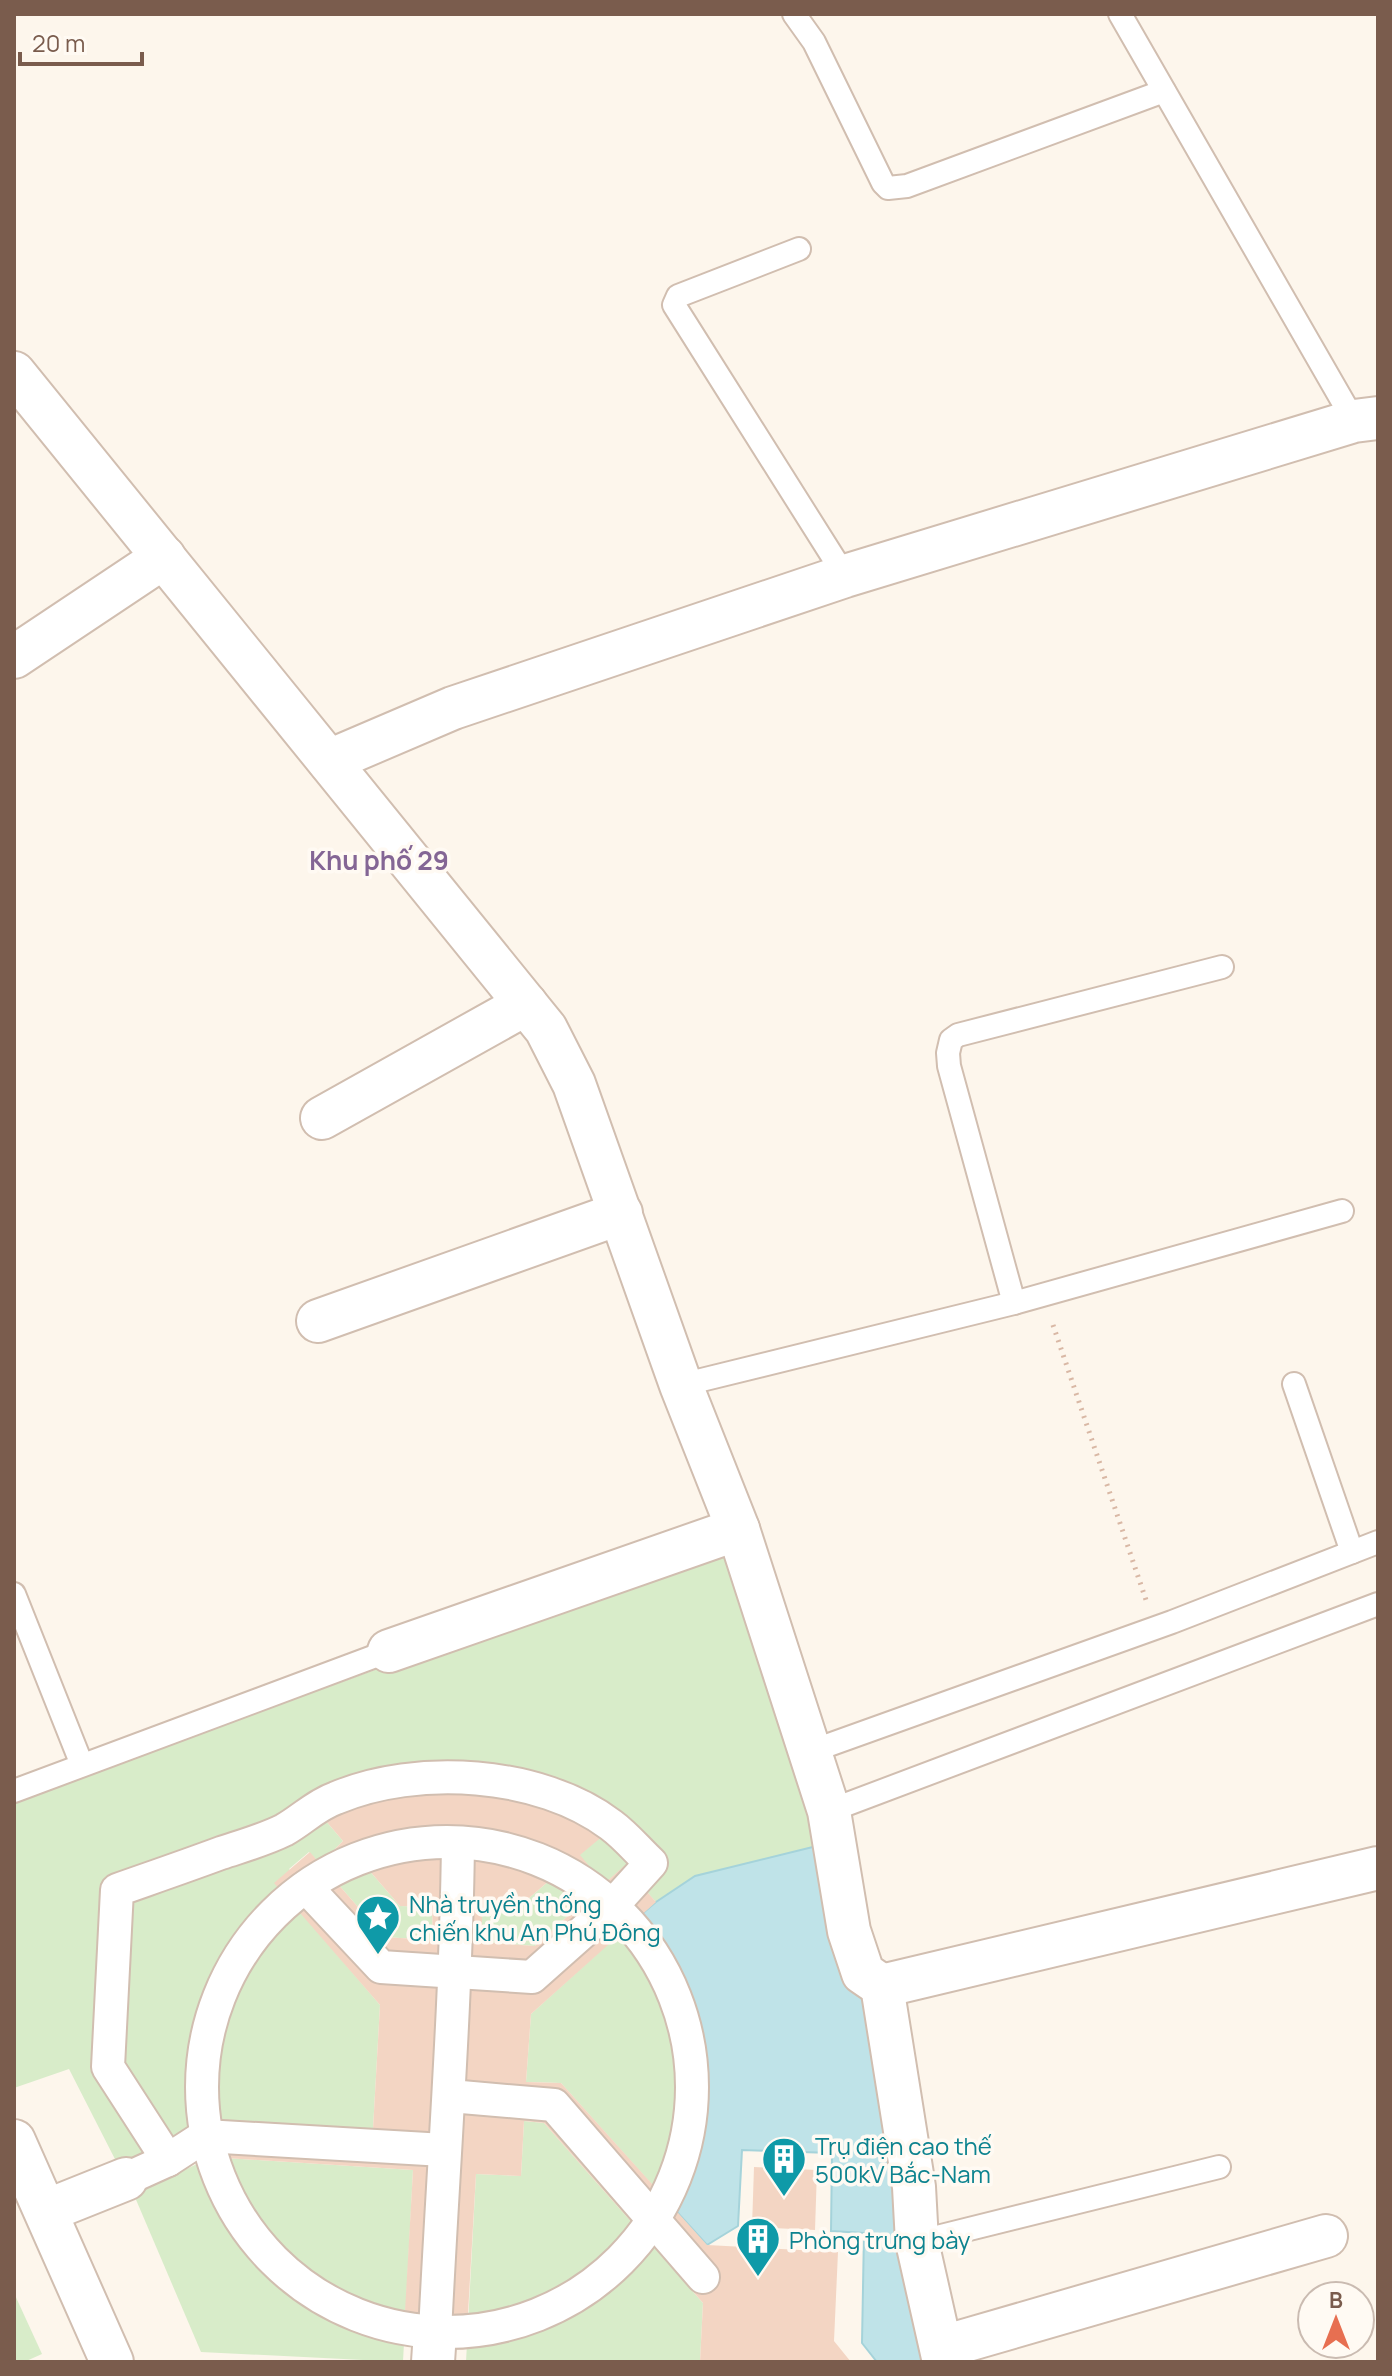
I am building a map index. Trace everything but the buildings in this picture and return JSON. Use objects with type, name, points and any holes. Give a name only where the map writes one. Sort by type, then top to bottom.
[{"type":"street","points":[[14,373],[546,1029],[574,1084],[681,1385],[738,1529],[812,1751],[829,1811],[849,1931],[863,1973],[882,1986],[914,2187],[917,2242],[943,2355],[1326,2236]]},
{"type":"street","points":[[329,761],[453,708],[845,576],[1366,420]]},
{"type":"street","points":[[14,657],[164,557]]},
{"type":"street","points":[[322,1118],[526,1004]]},
{"type":"street","points":[[318,1321],[621,1213]]},
{"type":"street","points":[[389,1651],[738,1529]]},
{"type":"street","points":[[168,2160],[108,2067],[117,1890],[273,1834],[310,1810],[354,1791],[381,1782],[408,1778],[462,1776],[552,1795],[614,1827],[651,1863],[612,1906],[532,1977],[381,1967],[306,1887]]},
{"type":"street","points":[[428,1843],[458,1843],[498,1848],[547,1864],[592,1889],[630,1924],[662,1968],[674,1992],[689,2043],[693,2095],[686,2148],[678,2173],[654,2220],[618,2263],[596,2282],[548,2311],[434,2347],[404,2329],[353,2314],[296,2281],[264,2251],[238,2217],[218,2178],[205,2136],[201,2080],[205,2039],[217,1999],[235,1961],[260,1927],[306,1887],[343,1865],[385,1850],[428,1843]]},
{"type":"street","points":[[434,2347],[456,1973],[458,1843]]},
{"type":"street","points":[[882,1986],[1378,1868]]},
{"type":"street","points":[[450,2096],[554,2105],[703,2277]]},
{"type":"street","points":[[46,2211],[168,2160],[205,2136],[444,2150]]},
{"type":"street","points":[[14,2141],[112,2362]]},
{"type":"lane","points":[[794,14],[814,42],[888,188],[907,186],[1164,91]]},
{"type":"lane","points":[[1120,14],[1366,420]]},
{"type":"lane","points":[[799,249],[678,296],[674,305],[845,576]]},
{"type":"lane","points":[[1014,1303],[949,1066],[951,1040],[958,1035],[1222,967]]},
{"type":"lane","points":[[681,1385],[1014,1303],[1342,1211]]},
{"type":"lane","points":[[1294,1384],[1352,1552]]},
{"type":"lane","points":[[812,1751],[1155,1628],[1378,1542]]},
{"type":"lane","points":[[14,1594],[82,1765]]},
{"type":"lane","points":[[829,1811],[1378,1604]]},
{"type":"lane","points":[[14,1791],[389,1651]]},
{"type":"lane","points":[[917,2242],[1219,2167]]},
{"type":"path","points":[[1043,1294],[1155,1628]]},
{"type":"green space","points":[[730,1541],[821,1845],[695,1876],[656,1902],[624,1867],[604,1884],[320,1814],[343,1841],[320,1864],[309,1852],[289,1869],[306,1887],[293,1903],[380,2005],[373,2129],[203,2119],[205,2136],[119,2167],[69,2069],[14,2088],[14,1801]]},
{"type":"green space","points":[[361,1861],[400,1906],[432,1907],[433,1940],[384,1937],[338,1884]]},
{"type":"green space","points":[[557,1874],[583,1902],[535,1946],[482,1942],[482,1909],[515,1910]]},
{"type":"green space","points":[[630,1924],[671,1989],[684,2023],[691,2057],[693,2091],[689,2127],[666,2200],[561,2083],[526,2082],[531,2014]]},
{"type":"green space","points":[[524,2121],[544,2123],[703,2303],[700,2362],[466,2362],[476,2174],[521,2176]]},
{"type":"green space","points":[[211,2157],[413,2170],[403,2362],[201,2352],[134,2195]]},
{"type":"green space","points":[[14,2293],[42,2354],[24,2362],[14,2362]]},
{"type":"water","points":[[821,1845],[874,2014],[925,2362],[877,2362],[862,2343],[864,2233],[831,2231],[832,2153],[742,2150],[738,2226],[707,2245],[666,2200],[689,2127],[693,2091],[691,2057],[684,2023],[671,1989],[630,1924],[695,1876]]},
{"type":"place","name":"Nhà truyền thống chiến khu An Phú Đông","points":[[378,1956]]},
{"type":"place","name":"Trụ điện cao thế 500kV Bắc-Nam","points":[[784,2198]]},
{"type":"place","name":"Phòng trưng bày","points":[[758,2278]]},
{"type":"district","name":"Khu phố 29","points":[[379,860]]}]
